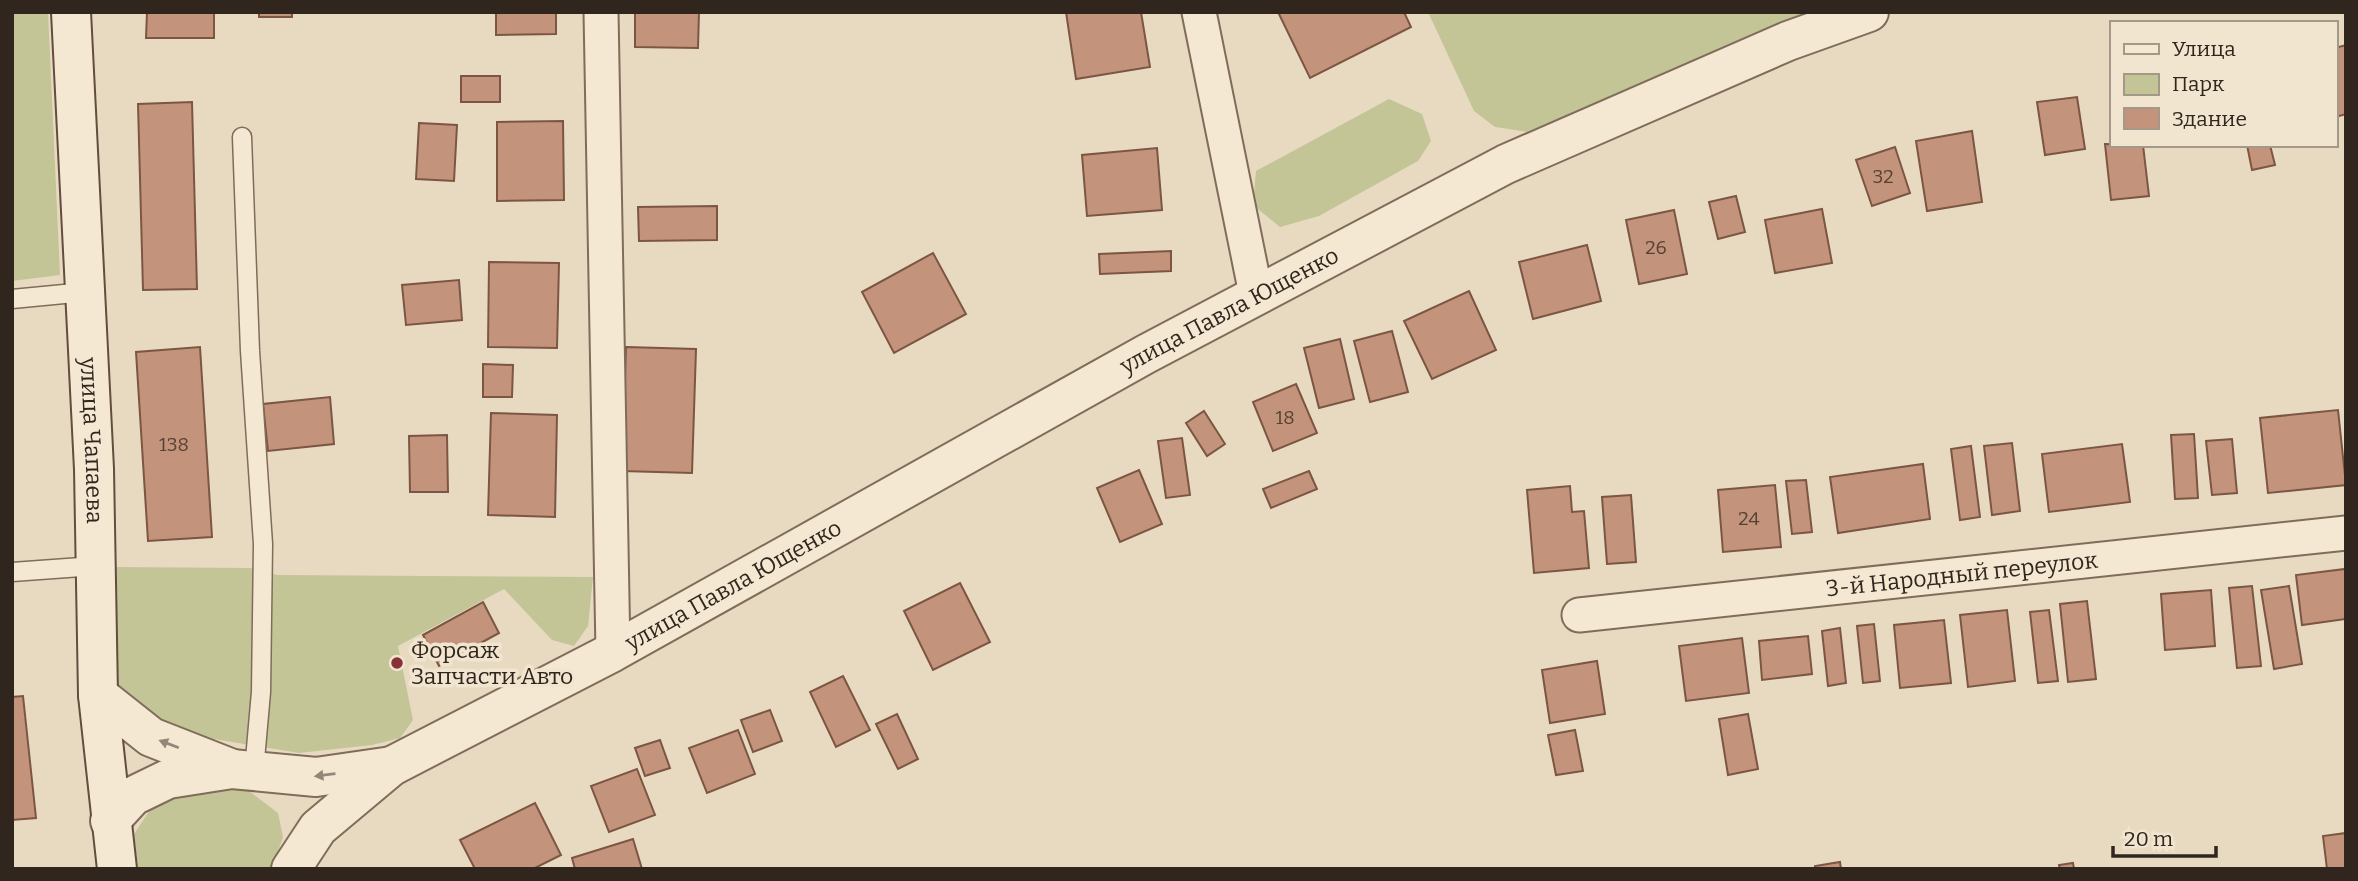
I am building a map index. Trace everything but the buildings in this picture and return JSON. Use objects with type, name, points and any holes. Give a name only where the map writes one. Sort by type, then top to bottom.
[{"type":"street","name":"улица Чапаева","points":[[71,12],[96,566],[98,695],[117,869]]},
{"type":"street","name":"улица Павла Ющенко","points":[[601,12],[613,652]]},
{"type":"street","points":[[1199,12],[1256,294]]},
{"type":"street","name":"улица Павла Ющенко","points":[[392,766],[613,652],[1256,294],[1506,164],[1788,41],[1869,12]]},
{"type":"street","name":"3-й Народный переулок","points":[[1579,615],[2346,533]]},
{"type":"street","points":[[98,695],[150,737],[243,770]]},
{"type":"street","points":[[110,821],[133,796],[168,779],[243,770],[316,777],[392,766]]},
{"type":"street","points":[[291,869],[318,828],[392,766]]},
{"type":"lane","points":[[242,136],[250,351],[263,544],[261,692],[243,770]]},
{"type":"lane","points":[[12,299],[85,292]]},
{"type":"lane","points":[[12,572],[96,566]]},
{"type":"green space","points":[[12,12],[48,12],[60,275],[12,281]]},
{"type":"green space","points":[[1428,12],[1814,12],[1527,132],[1495,127],[1474,111]]},
{"type":"green space","points":[[1389,99],[1422,114],[1431,141],[1418,161],[1319,216],[1280,227],[1253,205],[1256,171]]},
{"type":"green space","points":[[114,567],[250,568],[277,575],[593,577],[588,626],[574,646],[552,640],[504,589],[398,646],[413,720],[400,738],[372,745],[299,753],[166,731],[118,692]]},
{"type":"green space","points":[[217,784],[249,791],[278,813],[283,837],[272,869],[138,869],[134,834],[152,807],[175,789]]},
{"type":"place","name":"Форсаж Запчасти Авто","points":[[397,663]]}]
